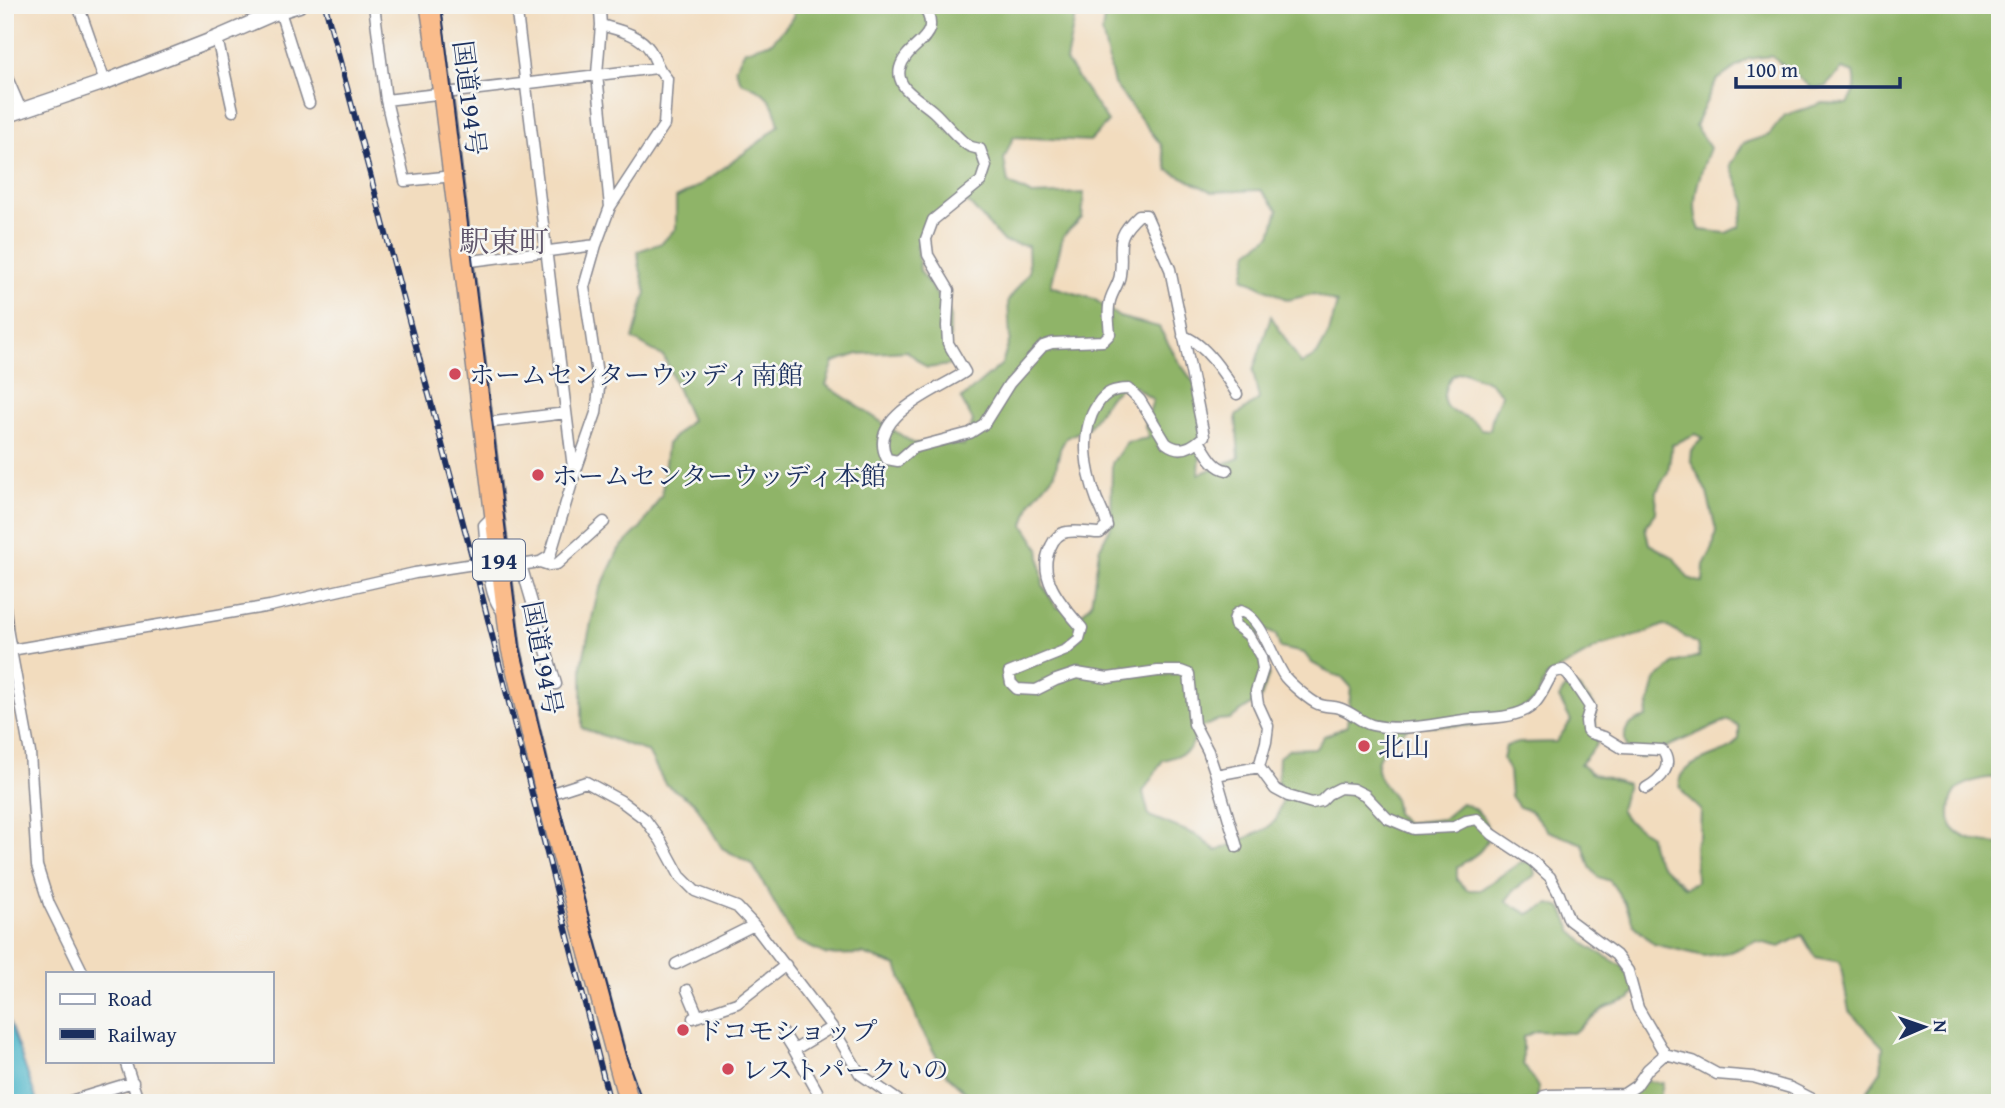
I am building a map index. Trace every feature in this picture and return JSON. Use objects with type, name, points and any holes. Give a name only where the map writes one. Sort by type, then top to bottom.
[{"type":"highway","name":"国道194号","points":[[430,5],[485,423],[495,514],[494,565],[516,672],[546,795],[629,1103]]},
{"type":"street","points":[[78,5],[105,82]]},
{"type":"street","points":[[5,116],[105,82],[216,38],[282,8],[299,5]]},
{"type":"street","points":[[374,5],[386,100],[405,181],[453,176]]},
{"type":"street","points":[[516,5],[574,476]]},
{"type":"street","points":[[597,5],[601,25],[597,74],[610,207]]},
{"type":"street","points":[[922,5],[928,14],[928,34],[904,59],[899,68],[899,76],[904,87],[935,112],[969,146],[980,149],[986,166],[981,181],[933,220],[926,239],[928,255],[948,290],[948,343],[965,372],[899,412],[887,428],[883,450],[887,459],[898,461],[913,448],[970,433],[984,424],[1009,384],[1043,346],[1052,343],[1103,341],[1110,334],[1110,301],[1120,278],[1120,240],[1127,227],[1139,215],[1146,215],[1170,269],[1204,436],[1195,445],[1180,450],[1173,448],[1166,443],[1140,400],[1129,389],[1116,389],[1102,396],[1089,416],[1085,433],[1088,466],[1107,526],[1100,533],[1066,532],[1054,539],[1047,554],[1047,578],[1055,595],[1082,628],[1079,639],[1066,650],[1009,673],[1011,683],[1017,689],[1036,690],[1077,673],[1108,678],[1158,670],[1189,674],[1194,724],[1208,751],[1237,847]]},
{"type":"street","points":[[282,8],[309,103]]},
{"type":"street","points":[[10,650],[270,606],[415,573],[521,565],[540,562],[550,556],[596,413],[598,388],[584,287],[610,207],[664,125],[667,79],[657,68],[652,53],[645,43],[630,34],[601,25]]},
{"type":"street","points":[[216,38],[233,111]]},
{"type":"street","points":[[386,100],[657,68]]},
{"type":"street","points":[[5,73],[21,110]]},
{"type":"street","points":[[463,262],[596,245]]},
{"type":"street","points":[[1183,336],[1193,341],[1214,362],[1237,394]]},
{"type":"street","points":[[485,423],[566,413]]},
{"type":"street","points":[[1199,441],[1215,465],[1227,470]]},
{"type":"street","points":[[540,562],[557,565],[604,522]]},
{"type":"street","points":[[521,565],[556,684]]},
{"type":"street","points":[[5,607],[10,650],[30,753],[37,866],[49,904],[83,972]]},
{"type":"street","points":[[1259,766],[1268,726],[1258,704],[1256,691],[1263,669],[1255,644],[1235,625],[1236,614],[1241,611],[1248,614],[1260,630],[1286,677],[1314,703],[1339,708],[1368,724],[1384,727],[1421,728],[1513,715],[1532,706],[1543,693],[1554,672],[1563,670],[1590,707],[1586,721],[1590,733],[1604,737],[1622,748],[1662,750],[1666,754],[1667,764],[1660,780],[1646,788]]},
{"type":"street","points":[[1216,775],[1259,766]]},
{"type":"street","points":[[1259,766],[1275,789],[1288,796],[1312,803],[1321,801],[1340,788],[1353,789],[1365,796],[1387,818],[1413,829],[1454,827],[1477,819],[1492,834],[1531,860],[1550,877],[1569,920],[1616,956],[1628,971],[1638,1008],[1665,1054],[1693,1060],[1717,1074],[1754,1077],[1791,1088],[1819,1103]]},
{"type":"street","points":[[546,795],[586,782],[621,801],[645,819],[661,841],[680,876],[695,891],[737,907],[786,965],[832,1027],[860,1074],[902,1103]]},
{"type":"street","points":[[676,964],[754,925]]},
{"type":"street","points":[[687,990],[695,1017],[737,1003],[786,965]]},
{"type":"street","points":[[793,1050],[832,1027]]},
{"type":"street","points":[[784,1034],[817,1091]]},
{"type":"street","points":[[1541,1103],[1544,1096],[1549,1095],[1624,1094],[1636,1086],[1648,1069],[1665,1054]]},
{"type":"street","points":[[125,1062],[139,1103]]},
{"type":"street","points":[[64,1103],[133,1082]]},
{"type":"green space","points":[[793,5],[1068,5],[1076,11],[1066,61],[1108,122],[1090,141],[1013,137],[1004,159],[1008,183],[1032,195],[1084,193],[1082,218],[1063,236],[1051,286],[1094,299],[1119,317],[1159,327],[1196,386],[1202,421],[1199,474],[1239,458],[1236,416],[1259,399],[1253,371],[1271,316],[1301,364],[1317,355],[1329,333],[1337,303],[1313,294],[1288,300],[1243,278],[1249,251],[1271,235],[1278,210],[1261,190],[1212,192],[1168,170],[1161,145],[1114,84],[1102,32],[1106,5],[2000,5],[2000,779],[1982,779],[1958,789],[1951,803],[1950,814],[1952,826],[1963,836],[2000,844],[2000,1103],[1920,1103],[1920,1098],[1903,1103],[1887,1103],[1884,1100],[1867,1103],[1867,1091],[1881,1071],[1883,1047],[1849,1011],[1840,962],[1815,957],[1802,935],[1780,947],[1755,941],[1730,952],[1704,956],[1654,944],[1634,926],[1625,903],[1610,881],[1598,877],[1590,867],[1583,844],[1548,831],[1531,811],[1519,807],[1511,796],[1509,771],[1503,759],[1506,746],[1556,742],[1571,721],[1559,698],[1565,688],[1577,686],[1594,705],[1597,744],[1580,764],[1591,773],[1627,784],[1620,810],[1628,821],[1650,835],[1653,852],[1666,870],[1685,887],[1696,882],[1695,845],[1700,834],[1701,810],[1685,794],[1680,784],[1681,776],[1686,769],[1731,748],[1739,739],[1739,727],[1728,720],[1642,758],[1629,755],[1625,741],[1626,730],[1628,726],[1646,717],[1655,680],[1675,663],[1699,656],[1697,644],[1664,625],[1640,635],[1602,645],[1547,676],[1536,699],[1525,707],[1476,726],[1411,725],[1383,750],[1379,757],[1378,774],[1394,799],[1396,813],[1405,823],[1443,819],[1462,803],[1470,806],[1486,822],[1488,836],[1480,851],[1457,867],[1457,880],[1467,890],[1480,890],[1521,862],[1533,862],[1535,875],[1514,890],[1506,901],[1528,914],[1550,904],[1562,908],[1573,932],[1589,947],[1622,966],[1637,988],[1630,999],[1604,1008],[1573,1033],[1536,1031],[1523,1037],[1523,1064],[1538,1087],[1539,1100],[1512,1103],[977,1103],[947,1075],[920,1027],[897,966],[863,954],[827,955],[795,940],[753,865],[722,848],[695,803],[665,784],[648,752],[582,728],[582,664],[597,596],[619,549],[643,525],[662,494],[667,444],[691,420],[664,357],[633,339],[646,292],[638,251],[662,243],[676,228],[676,198],[707,180],[779,125],[771,102],[762,92],[741,82],[735,68],[745,50],[772,42],[794,17]],"holes":[[[1771,56],[1812,88],[1825,87],[1842,69],[1854,73],[1854,93],[1848,104],[1823,103],[1785,115],[1769,135],[1744,143],[1730,165],[1746,202],[1739,227],[1726,233],[1700,230],[1695,199],[1710,148],[1695,126],[1716,81],[1748,59]],[[969,203],[1004,242],[1028,246],[1029,272],[1008,301],[1010,339],[1002,364],[961,399],[973,421],[964,445],[913,443],[826,385],[834,362],[858,354],[907,351],[927,368],[950,365],[950,314],[920,271],[917,246],[946,206]],[[1464,372],[1489,382],[1502,394],[1493,414],[1490,430],[1481,429],[1468,418],[1448,409],[1444,395],[1447,384],[1458,373]],[[1134,386],[1153,400],[1145,426],[1149,438],[1127,442],[1112,463],[1111,526],[1099,550],[1091,604],[1082,613],[1056,607],[1043,585],[1039,548],[1024,525],[1031,502],[1055,473],[1060,449],[1066,438],[1089,427],[1109,397],[1120,388]],[[1695,434],[1703,438],[1691,450],[1690,459],[1707,493],[1716,530],[1713,548],[1704,565],[1703,583],[1688,578],[1673,557],[1649,544],[1645,527],[1656,513],[1657,491],[1668,472],[1672,445]],[[1265,630],[1276,635],[1280,648],[1304,653],[1312,663],[1342,677],[1351,687],[1347,726],[1324,736],[1316,748],[1290,749],[1279,757],[1278,783],[1284,794],[1276,820],[1266,829],[1217,851],[1196,835],[1149,816],[1143,792],[1163,760],[1186,752],[1193,744],[1196,730],[1218,720],[1230,719],[1261,698],[1269,674],[1256,638]]]},
{"type":"green space","points":[[1637,1080],[1663,1083],[1660,1097],[1662,1103],[1607,1103]]},
{"type":"water","points":[[5,1010],[36,1098],[38,1103],[5,1103]]},
{"type":"tram line","points":[[441,5],[520,647],[550,772],[626,1056],[643,1103]]},
{"type":"railway","points":[[325,5],[474,564],[610,1103]]},
{"type":"place","name":"ホームセンターウッディ南館","points":[[455,374]]},
{"type":"place","name":"ホームセンターウッディ本館","points":[[538,475]]},
{"type":"place","name":"北山","points":[[1364,746]]},
{"type":"place","name":"ドコモショップ","points":[[683,1030]]},
{"type":"place","name":"レストパークいの","points":[[728,1069]]},
{"type":"district","name":"駅東町","points":[[504,241]]}]
